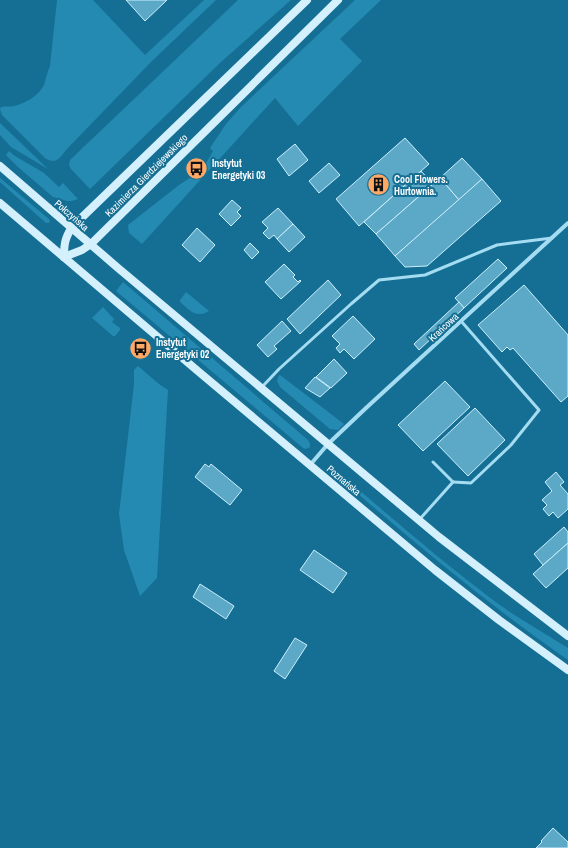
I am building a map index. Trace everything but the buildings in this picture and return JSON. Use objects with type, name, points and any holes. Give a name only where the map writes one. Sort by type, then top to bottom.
[{"type":"main road","name":"Kazimierza Gierdziejewskiego","points":[[307,0],[72,227],[66,236],[64,257],[82,250],[91,244],[338,0]]},
{"type":"main road","name":"Połczyńska","points":[[0,166],[132,279]]},
{"type":"main road","points":[[0,203],[64,257]]},
{"type":"main road","name":"Poznańska","points":[[64,257],[452,584],[568,670]]},
{"type":"main road","name":"Poznańska","points":[[132,279],[445,541],[568,636]]},
{"type":"street","name":"Krańcowa","points":[[310,465],[328,444],[568,223]]},
{"type":"lane","points":[[262,388],[279,369],[379,280],[424,275],[497,245],[552,238]]},
{"type":"lane","points":[[433,462],[453,482],[470,483],[511,445],[539,410],[461,321]]},
{"type":"lane","points":[[420,520],[453,482]]},
{"type":"shaded area","points":[[57,0],[93,0],[145,55],[204,0],[216,0],[151,62],[60,158],[52,161],[45,158],[2,115],[0,109],[1,107],[14,106],[28,101],[37,95],[43,87],[50,66]]},
{"type":"shaded area","points":[[238,0],[291,0],[221,62],[90,189],[71,169],[69,165],[70,160]]},
{"type":"shaded area","points":[[355,0],[381,0],[340,39],[362,61],[298,126],[275,98],[142,244],[129,233],[128,225],[204,167],[213,151],[210,148],[226,124],[241,107]]},
{"type":"shaded area","points":[[0,123],[48,169],[11,147],[0,135]]},
{"type":"shaded area","points":[[9,151],[44,173],[59,187],[63,183],[78,199],[67,201],[53,197],[6,155]]},
{"type":"shaded area","points":[[0,178],[50,220],[49,223],[46,223],[0,182]]},
{"type":"shaded area","points":[[123,282],[308,440],[310,447],[306,449],[303,448],[116,291]]},
{"type":"shaded area","points":[[186,292],[209,311],[196,314],[180,302]]},
{"type":"shaded area","points":[[103,307],[114,319],[112,322],[120,328],[115,336],[113,336],[92,318]]},
{"type":"shaded area","points":[[138,366],[168,390],[157,578],[140,596],[124,550],[119,514],[134,384],[134,370]]},
{"type":"shaded area","points":[[279,375],[344,424],[338,430],[330,429],[280,387],[277,381]]},
{"type":"shaded area","points":[[331,466],[431,551],[502,607],[568,648],[568,660],[506,615],[446,568],[330,470],[328,468]]},
{"type":"place","name":"Instytut Energetyki 03","points":[[197,169]]},
{"type":"place","name":"Cool Flowers. Hurtownia.","points":[[378,185]]},
{"type":"place","name":"Instytut Energetyki 02","points":[[140,348]]}]
